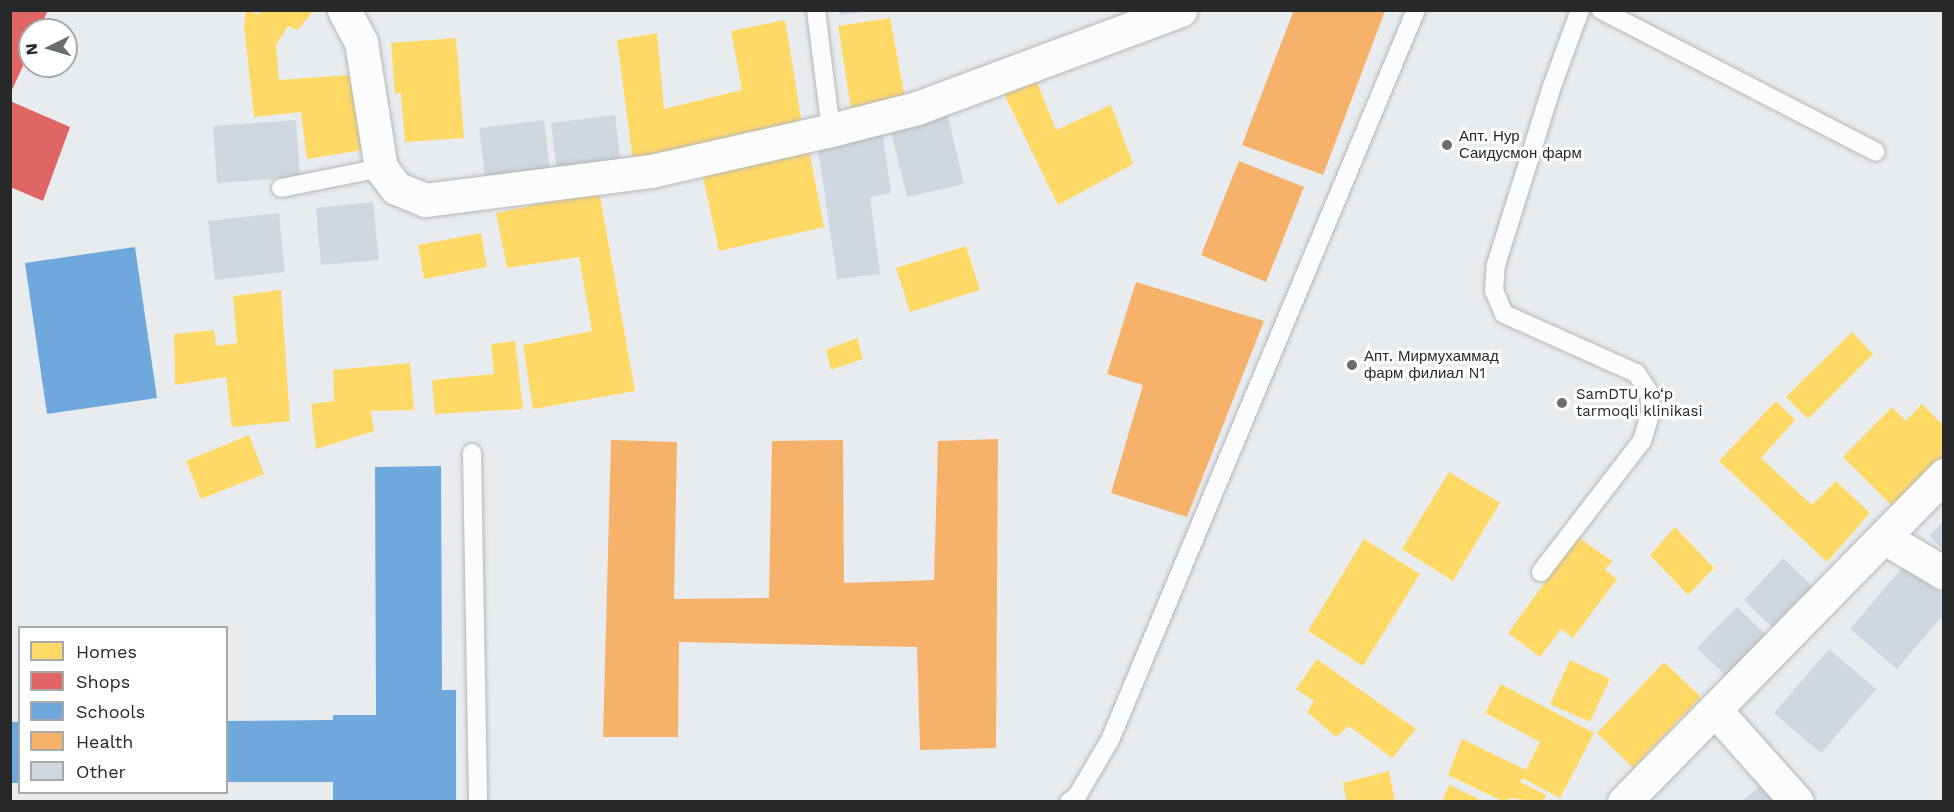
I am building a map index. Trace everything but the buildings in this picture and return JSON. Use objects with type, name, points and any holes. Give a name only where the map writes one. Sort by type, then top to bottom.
[{"type":"street","points":[[344,10],[361,42],[381,168],[396,188],[425,200],[651,171],[831,130],[918,108],[1180,10]]},
{"type":"street","points":[[1624,801],[1885,538],[1944,474]]},
{"type":"street","points":[[1885,538],[1944,573]]},
{"type":"street","points":[[1715,710],[1797,801]]},
{"type":"lane","points":[[816,10],[831,130]]},
{"type":"lane","points":[[1069,801],[1077,796],[1110,740],[1416,10]]},
{"type":"lane","points":[[1541,572],[1642,441],[1651,412],[1649,392],[1636,373],[1504,314],[1494,291],[1496,265],[1551,89],[1580,10]]},
{"type":"lane","points":[[1601,10],[1876,152]]},
{"type":"lane","points":[[281,188],[381,168]]},
{"type":"lane","points":[[471,453],[478,801]]},
{"type":"place","name":"Апт. Нур Саидусмон фарм","points":[[1447,145]]},
{"type":"place","name":"Апт. Мирмухаммад фарм филиал N1","points":[[1352,365]]},
{"type":"place","name":"SamDTU ko‘p tarmoqli klinikasi","points":[[1562,403]]}]
